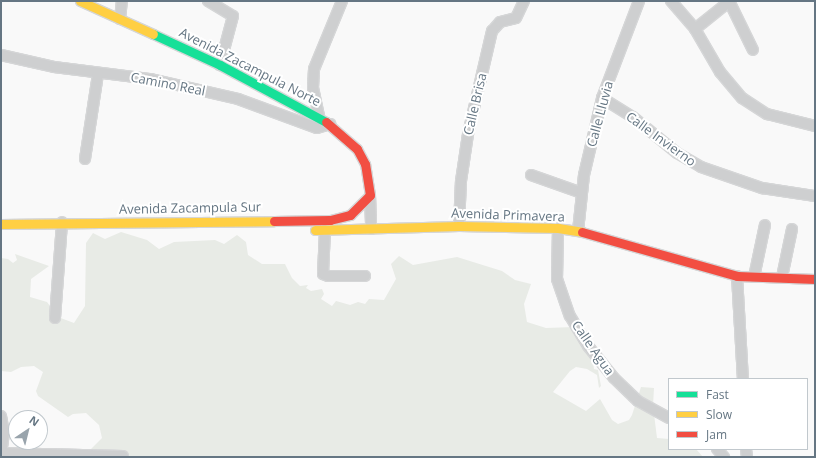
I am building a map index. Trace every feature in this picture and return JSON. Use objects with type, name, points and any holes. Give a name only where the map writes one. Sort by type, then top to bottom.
[{"type":"main road","name":"Avenida Zacampula Norte","points":[[80,1],[220,65],[319,116],[357,148],[363,159],[368,174],[370,196]]},
{"type":"main road","name":"Avenida Zacampula Sur","points":[[1,224],[345,218],[370,196]]},
{"type":"main road","name":"Avenida Primavera","points":[[293,220],[310,229],[325,230],[459,226],[558,228],[578,231],[737,276],[815,279]]},
{"type":"street","points":[[120,18],[122,1]]},
{"type":"street","points":[[208,1],[233,16],[220,65]]},
{"type":"street","points":[[319,116],[313,88],[314,68],[342,1]]},
{"type":"street","name":"Calle Brisa","points":[[459,226],[461,181],[468,134],[492,31],[500,22],[516,18],[524,1]]},
{"type":"street","name":"Calle Lluvia","points":[[578,231],[582,193],[602,98],[640,1]]},
{"type":"street","points":[[671,1],[695,29],[720,72],[742,98],[767,114],[815,126]]},
{"type":"street","points":[[695,29],[730,2],[754,50]]},
{"type":"street","name":"Camino Real","points":[[1,55],[98,74],[151,79],[238,99],[317,128],[330,124]]},
{"type":"street","points":[[85,159],[98,74]]},
{"type":"street","name":"Calle Invierno","points":[[602,98],[633,117],[677,153],[701,168],[762,188],[815,196]]},
{"type":"street","points":[[531,175],[582,193]]},
{"type":"street","points":[[370,196],[371,229]]},
{"type":"street","points":[[55,318],[62,222]]},
{"type":"street","points":[[754,277],[765,225]]},
{"type":"street","name":"Calle Agua","points":[[558,228],[557,279],[570,316],[588,346],[618,382],[638,401],[668,417]]},
{"type":"street","points":[[782,277],[792,229]]},
{"type":"street","points":[[325,230],[323,274],[328,276],[365,276]]},
{"type":"street","points":[[737,276],[743,378]]},
{"type":"street","points":[[1,416],[4,433],[1,453],[123,456]]},
{"type":"shaded area","points":[[121,232],[147,240],[159,249],[174,242],[215,240],[224,244],[237,235],[246,242],[248,255],[262,264],[285,264],[292,278],[300,286],[308,285],[306,288],[311,291],[322,289],[324,294],[321,299],[332,306],[336,301],[350,305],[358,302],[365,304],[369,299],[384,300],[396,279],[391,264],[399,256],[413,265],[457,257],[502,271],[515,280],[531,284],[524,304],[527,322],[546,328],[574,327],[591,348],[594,369],[598,370],[601,386],[599,388],[597,375],[587,369],[576,367],[570,371],[553,392],[586,411],[600,399],[612,420],[618,424],[629,420],[641,387],[654,388],[653,406],[657,438],[668,439],[668,450],[697,450],[703,457],[83,457],[102,438],[99,425],[86,413],[73,414],[68,417],[38,396],[36,391],[43,372],[34,366],[21,367],[11,372],[1,371],[1,258],[8,259],[13,263],[17,260],[15,254],[49,266],[31,279],[30,297],[47,302],[58,317],[74,323],[85,306],[86,243],[93,233],[105,239]]},
{"type":"traffic: fast","points":[[153,34],[220,65],[326,122]]},
{"type":"traffic: slow","points":[[80,1],[153,34]]},
{"type":"traffic: slow","points":[[1,224],[274,221]]},
{"type":"traffic: slow","points":[[315,230],[459,226],[558,228],[582,232]]},
{"type":"traffic: jam","points":[[274,221],[330,220],[350,215],[370,195],[365,164],[357,149],[326,122]]},
{"type":"traffic: jam","points":[[582,232],[737,276],[815,279]]}]
